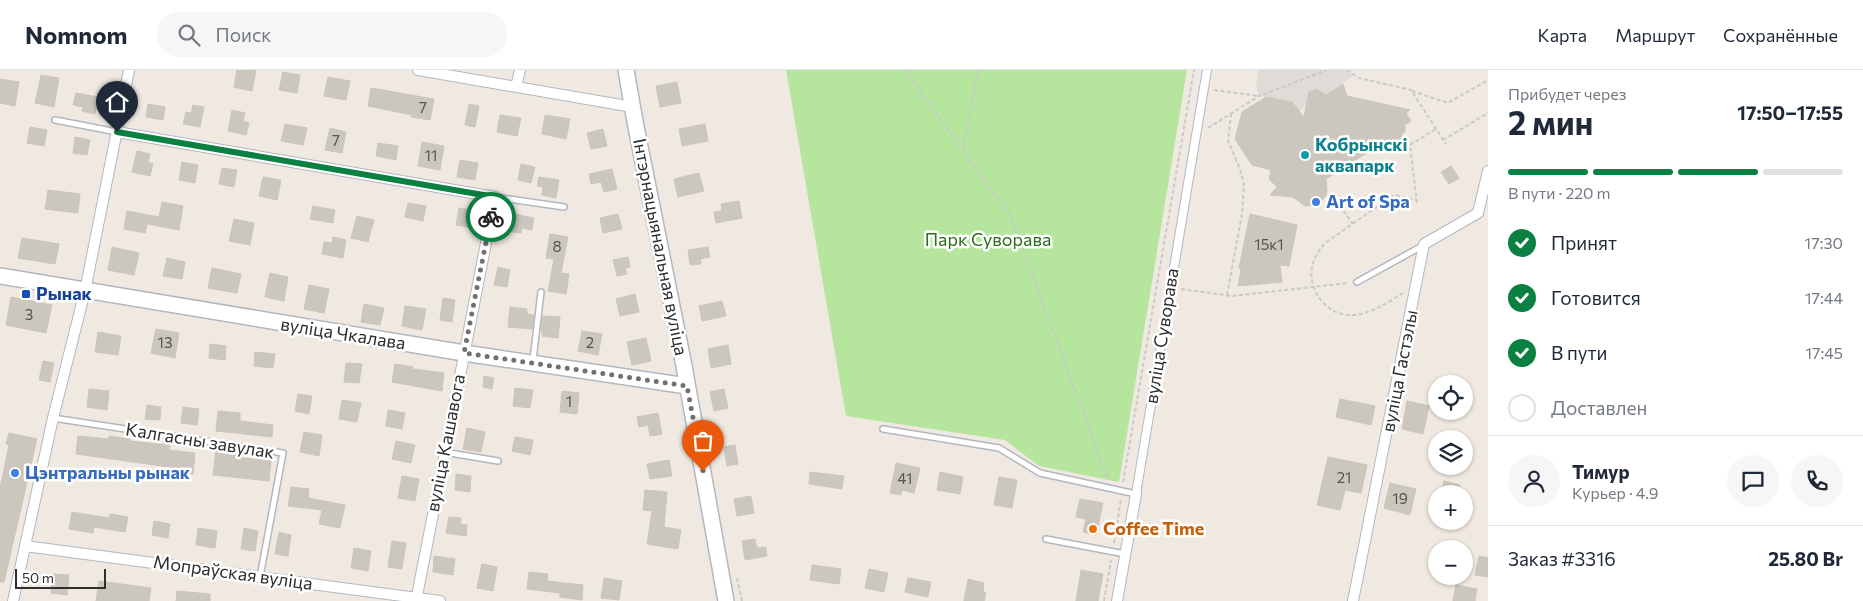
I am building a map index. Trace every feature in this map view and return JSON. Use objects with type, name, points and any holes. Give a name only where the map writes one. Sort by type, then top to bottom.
[{"type":"main road","name":"Інтэрнацыянальная вуліца","points":[[626,70],[726,601]]},
{"type":"main road","name":"вуліца Чкалава","points":[[0,276],[464,353],[687,386]]},
{"type":"street","points":[[12,601],[84,291],[129,70]]},
{"type":"street","points":[[418,70],[633,107]]},
{"type":"street","points":[[516,87],[520,70]]},
{"type":"street","name":"вуліца Суворава","points":[[1117,601],[1207,70]]},
{"type":"street","points":[[117,132],[495,197]]},
{"type":"street","points":[[1424,244],[1478,213],[1488,171]]},
{"type":"street","name":"вуліца Кашавога","points":[[416,599],[495,197]]},
{"type":"street","name":"вуліца Гастэлы","points":[[1353,601],[1418,283],[1424,244]]},
{"type":"street","name":"Мопраўская вуліца","points":[[25,546],[440,601]]},
{"type":"lane","points":[[55,120],[117,132]]},
{"type":"lane","points":[[495,197],[564,207]]},
{"type":"lane","points":[[1358,282],[1424,244]]},
{"type":"lane","points":[[532,363],[541,292]]},
{"type":"lane","name":"Калгасны завулак","points":[[53,418],[283,453],[260,577]]},
{"type":"lane","points":[[883,430],[998,448],[1040,473],[1136,494]]},
{"type":"lane","points":[[444,452],[498,461]]},
{"type":"lane","points":[[1046,539],[1125,554]]},
{"type":"path","points":[[905,70],[1010,215],[1111,488]]},
{"type":"path","points":[[963,150],[978,70]]},
{"type":"path","points":[[1104,601],[1194,70]]},
{"type":"path","points":[[1196,136],[1259,96],[1328,70]]},
{"type":"path","points":[[1347,70],[1359,78],[1412,91],[1448,103],[1488,80]]},
{"type":"path","points":[[1204,88],[1259,96]]},
{"type":"path","points":[[1412,91],[1446,144]]},
{"type":"path","points":[[1443,140],[1488,113]]},
{"type":"path","points":[[1226,295],[1244,200],[1242,177],[1228,141],[1230,114]]},
{"type":"path","points":[[1418,283],[1380,308],[1352,315],[1336,312],[1327,307],[1313,286],[1312,266],[1317,253],[1325,243],[1394,195],[1417,202],[1410,145],[1436,129]]},
{"type":"path","points":[[1332,195],[1353,224]]},
{"type":"path","points":[[1170,287],[1226,295],[1358,282]]},
{"type":"green space","name":"Парк Суворава","points":[[786,70],[1187,70],[1119,482],[1039,466],[1005,440],[846,416]]},
{"type":"shaded area","points":[[1258,70],[1347,70],[1354,75],[1324,96],[1320,90],[1311,90],[1308,95],[1309,103],[1299,111],[1292,102],[1259,96],[1256,85]]},
{"type":"building","points":[[237,70],[256,70],[252,91],[234,87]]},
{"type":"building","points":[[283,72],[300,75],[297,93],[279,90]]},
{"type":"building","points":[[41,75],[59,78],[54,107],[35,103]]},
{"type":"building","points":[[328,77],[350,81],[346,100],[324,96]]},
{"type":"building","points":[[0,79],[19,82],[15,106],[0,103]]},
{"type":"building","points":[[677,82],[681,103],[660,107],[656,86]]},
{"type":"building","name":"Кобрынскі аквапарк","points":[[1343,84],[1347,96],[1410,110],[1406,113],[1411,121],[1405,125],[1405,131],[1401,136],[1408,150],[1392,140],[1384,142],[1326,179],[1327,192],[1317,205],[1305,206],[1293,197],[1270,195],[1277,187],[1269,179],[1271,170],[1252,165],[1235,139],[1242,112],[1266,97],[1292,102],[1304,117],[1309,92],[1317,89],[1326,95]]},
{"type":"building","points":[[371,88],[434,99],[430,120],[368,106]]},
{"type":"building","points":[[76,93],[98,97],[95,114],[82,111],[83,107],[73,105]]},
{"type":"building","points":[[148,104],[165,107],[163,120],[146,117]]},
{"type":"building","points":[[469,104],[479,106],[475,127],[465,125]]},
{"type":"building","points":[[193,105],[204,107],[200,127],[183,124],[186,112],[191,113]]},
{"type":"building","points":[[232,110],[245,113],[243,121],[249,123],[246,135],[228,131]]},
{"type":"building","points":[[500,115],[521,118],[517,136],[497,132]]},
{"type":"building","points":[[545,115],[570,119],[566,139],[542,134]]},
{"type":"building","points":[[285,124],[307,128],[303,145],[281,141]]},
{"type":"building","points":[[705,124],[708,141],[682,146],[679,129]]},
{"type":"building","points":[[30,127],[47,130],[44,146],[27,143]]},
{"type":"building","points":[[330,128],[346,132],[342,153],[325,150]]},
{"type":"building","points":[[603,129],[607,146],[591,149],[587,133]]},
{"type":"building","points":[[75,137],[90,140],[87,155],[73,153]]},
{"type":"building","points":[[422,142],[444,146],[440,170],[418,166]]},
{"type":"building","points":[[378,143],[398,146],[396,160],[376,156]]},
{"type":"building","points":[[137,151],[150,154],[148,163],[153,163],[150,176],[132,172]]},
{"type":"building","points":[[460,160],[478,163],[475,180],[457,177]]},
{"type":"building","points":[[182,162],[198,165],[195,183],[179,180]]},
{"type":"building","points":[[521,164],[535,167],[531,183],[518,180]]},
{"type":"building","points":[[1451,166],[1459,178],[1449,184],[1441,172]]},
{"type":"building","points":[[222,168],[237,170],[234,187],[219,184]]},
{"type":"building","points":[[612,169],[617,189],[604,192],[601,182],[591,184],[589,174]]},
{"type":"building","points":[[699,173],[704,191],[678,197],[674,179]]},
{"type":"building","points":[[263,177],[281,180],[277,200],[259,196]]},
{"type":"building","points":[[539,177],[559,180],[556,198],[542,195],[543,187],[537,186]]},
{"type":"building","points":[[48,190],[80,194],[78,213],[45,209]]},
{"type":"building","points":[[739,201],[742,218],[716,223],[714,212],[722,211],[721,204]]},
{"type":"building","points":[[162,202],[183,206],[179,230],[147,224],[145,233],[124,229],[127,211],[159,217]]},
{"type":"building","points":[[408,203],[426,206],[423,221],[405,217]]},
{"type":"building","points":[[313,206],[335,210],[333,223],[310,219]]},
{"type":"building","points":[[459,208],[476,211],[473,224],[470,223],[469,227],[456,225]]},
{"type":"building","points":[[509,213],[534,218],[532,230],[522,228],[521,233],[506,231]]},
{"type":"building","points":[[618,214],[622,229],[603,233],[600,218]]},
{"type":"building","points":[[1250,214],[1297,225],[1289,266],[1280,265],[1282,282],[1238,286],[1241,270],[1239,268]]},
{"type":"building","points":[[357,216],[374,220],[368,242],[351,238]]},
{"type":"building","points":[[234,219],[254,223],[250,245],[229,241]]},
{"type":"building","points":[[550,234],[568,237],[561,273],[569,274],[566,294],[548,291],[554,259],[546,258]]},
{"type":"building","points":[[333,237],[346,240],[343,258],[322,254],[324,242],[332,243]]},
{"type":"building","points":[[22,238],[59,244],[55,264],[18,258]]},
{"type":"building","points":[[112,247],[139,253],[134,275],[108,270]]},
{"type":"building","points":[[708,247],[710,257],[700,259],[701,264],[690,265],[688,250]]},
{"type":"building","points":[[628,257],[630,267],[625,268],[627,274],[617,276],[613,260]]},
{"type":"building","points":[[167,258],[185,262],[182,279],[163,276]]},
{"type":"building","points":[[498,267],[510,270],[507,287],[494,285]]},
{"type":"building","points":[[212,268],[241,274],[237,293],[208,288]]},
{"type":"building","points":[[270,273],[288,277],[284,301],[265,297]]},
{"type":"building","points":[[309,285],[329,289],[324,313],[304,309]]},
{"type":"building","points":[[635,294],[639,312],[620,316],[616,299]]},
{"type":"building","points":[[11,297],[52,305],[46,333],[6,325]]},
{"type":"building","points":[[443,298],[455,300],[452,322],[440,320]]},
{"type":"building","points":[[722,301],[726,316],[702,321],[699,306]]},
{"type":"building","points":[[364,304],[384,308],[380,325],[361,322]]},
{"type":"building","points":[[405,306],[426,309],[422,330],[402,326]]},
{"type":"building","points":[[510,307],[527,309],[527,314],[534,315],[532,329],[508,327]]},
{"type":"building","points":[[543,316],[560,317],[558,338],[542,336]]},
{"type":"building","points":[[156,329],[179,333],[175,358],[151,353]]},
{"type":"building","points":[[582,331],[602,334],[598,355],[578,351]]},
{"type":"building","points":[[98,332],[121,336],[118,355],[95,352]]},
{"type":"building","points":[[646,338],[651,361],[632,365],[627,342]]},
{"type":"building","points":[[210,344],[226,346],[225,360],[209,358]]},
{"type":"building","points":[[728,345],[731,364],[711,368],[708,349]]},
{"type":"building","points":[[255,352],[275,354],[273,368],[254,366]]},
{"type":"building","points":[[43,361],[54,363],[50,382],[39,380]]},
{"type":"building","points":[[346,363],[362,364],[359,383],[344,382]]},
{"type":"building","points":[[395,364],[413,367],[413,369],[444,373],[442,391],[392,382]]},
{"type":"building","points":[[484,376],[494,378],[492,389],[483,387]]},
{"type":"building","points":[[515,388],[533,390],[530,408],[513,406]]},
{"type":"building","points":[[89,389],[109,391],[107,410],[87,407]]},
{"type":"building","points":[[724,389],[728,408],[714,411],[710,392]]},
{"type":"building","points":[[562,391],[579,393],[577,414],[560,412]]},
{"type":"building","points":[[298,394],[312,396],[309,414],[295,411]]},
{"type":"building","points":[[1340,399],[1375,406],[1371,425],[1336,417]]},
{"type":"building","points":[[342,400],[361,403],[357,422],[339,419]]},
{"type":"building","points":[[1407,401],[1428,406],[1423,434],[1402,429]]},
{"type":"building","points":[[147,405],[161,407],[160,420],[145,419]]},
{"type":"building","points":[[183,407],[199,409],[197,425],[181,423]]},
{"type":"building","points":[[388,410],[405,413],[402,429],[386,426]]},
{"type":"building","points":[[218,411],[240,413],[240,421],[273,425],[272,437],[216,431]]},
{"type":"building","points":[[658,413],[662,434],[650,436],[648,425],[639,427],[637,417]]},
{"type":"building","points":[[467,428],[485,432],[481,452],[463,449]]},
{"type":"building","points":[[304,432],[322,435],[319,456],[300,452]]},
{"type":"building","points":[[9,433],[37,439],[4,582],[0,582],[0,488],[9,445],[6,444]]},
{"type":"building","points":[[78,436],[109,439],[109,436],[130,439],[130,441],[170,445],[169,450],[195,453],[193,474],[176,472],[176,468],[76,454]]},
{"type":"building","points":[[515,437],[533,440],[530,455],[512,451]]},
{"type":"building","points":[[396,441],[415,445],[411,463],[392,459]]},
{"type":"building","points":[[735,445],[738,464],[727,466],[724,447]]},
{"type":"building","points":[[216,449],[236,452],[235,457],[271,461],[269,481],[213,475]]},
{"type":"building","points":[[1328,457],[1367,465],[1361,493],[1345,490],[1340,510],[1317,505]]},
{"type":"building","points":[[669,460],[672,476],[650,479],[647,464]]},
{"type":"building","points":[[896,463],[920,468],[914,493],[902,490],[901,495],[890,493]]},
{"type":"building","points":[[810,472],[844,476],[842,489],[809,484]]},
{"type":"building","points":[[940,472],[963,477],[960,494],[937,490]]},
{"type":"building","points":[[456,474],[471,476],[470,492],[455,490]]},
{"type":"building","points":[[402,476],[419,479],[415,501],[398,498]]},
{"type":"building","points":[[999,477],[1017,480],[1012,508],[994,505]]},
{"type":"building","points":[[1444,481],[1460,485],[1443,485]]},
{"type":"building","points":[[1390,483],[1416,489],[1410,515],[1384,508]]},
{"type":"building","points":[[291,487],[309,489],[308,498],[345,505],[340,528],[319,524],[322,510],[288,506]]},
{"type":"building","points":[[645,490],[667,492],[664,527],[681,530],[678,549],[647,544],[652,511],[643,510]]},
{"type":"building","points":[[751,496],[754,513],[737,516],[734,499]]},
{"type":"building","points":[[1080,499],[1103,503],[1096,535],[1083,532],[1086,519],[1076,517]]},
{"type":"building","points":[[72,512],[109,518],[110,514],[128,517],[125,532],[94,527],[93,533],[69,529]]},
{"type":"building","points":[[449,517],[461,518],[460,524],[467,525],[466,536],[446,533]]},
{"type":"building","points":[[154,521],[170,524],[168,538],[152,535]]},
{"type":"building","points":[[198,528],[217,531],[215,548],[196,545]]},
{"type":"building","points":[[244,528],[258,531],[255,551],[241,549]]},
{"type":"building","points":[[279,532],[291,535],[288,556],[275,554]]},
{"type":"building","points":[[755,539],[757,548],[766,547],[767,556],[745,560],[742,541]]},
{"type":"building","points":[[392,541],[406,543],[402,569],[388,567]]},
{"type":"building","points":[[354,548],[371,551],[368,571],[351,568]]},
{"type":"building","points":[[434,556],[455,559],[453,575],[433,572]]},
{"type":"building","points":[[1479,556],[1488,558],[1488,577],[1475,575]]},
{"type":"building","points":[[482,564],[497,567],[493,591],[477,588]]},
{"type":"building","points":[[812,565],[841,569],[839,584],[810,580]]},
{"type":"building","points":[[869,569],[888,573],[884,592],[865,588]]},
{"type":"building","points":[[1081,570],[1103,574],[1098,601],[1076,601]]},
{"type":"building","points":[[529,572],[548,574],[547,581],[583,585],[582,600],[560,597],[560,593],[527,589]]},
{"type":"building","points":[[53,574],[69,575],[67,595],[51,593]]},
{"type":"building","points":[[604,578],[622,581],[619,600],[601,598]]},
{"type":"building","points":[[908,578],[931,582],[928,597],[905,592]]},
{"type":"building","points":[[968,579],[984,583],[983,592],[986,593],[984,601],[964,601]]},
{"type":"building","points":[[99,581],[151,588],[149,601],[96,601]]},
{"type":"building","points":[[1456,585],[1477,589],[1475,601],[1453,601]]},
{"type":"building","points":[[177,591],[210,594],[210,601],[176,601]]},
{"type":"way so far","points":[[491,217],[464,353],[687,386],[703,471]]},
{"type":"place","name":"Кобрынскі аквапарк","points":[[1305,155]]},
{"type":"place","name":"Art of Spa","points":[[1316,202]]},
{"type":"place","name":"Рынак","points":[[26,294]]},
{"type":"place","name":"Цэнтральны рынак","points":[[15,473]]},
{"type":"place","name":"Coffee Time","points":[[1093,529]]},
{"type":"route","points":[[117,132],[495,197],[491,217]]}]
